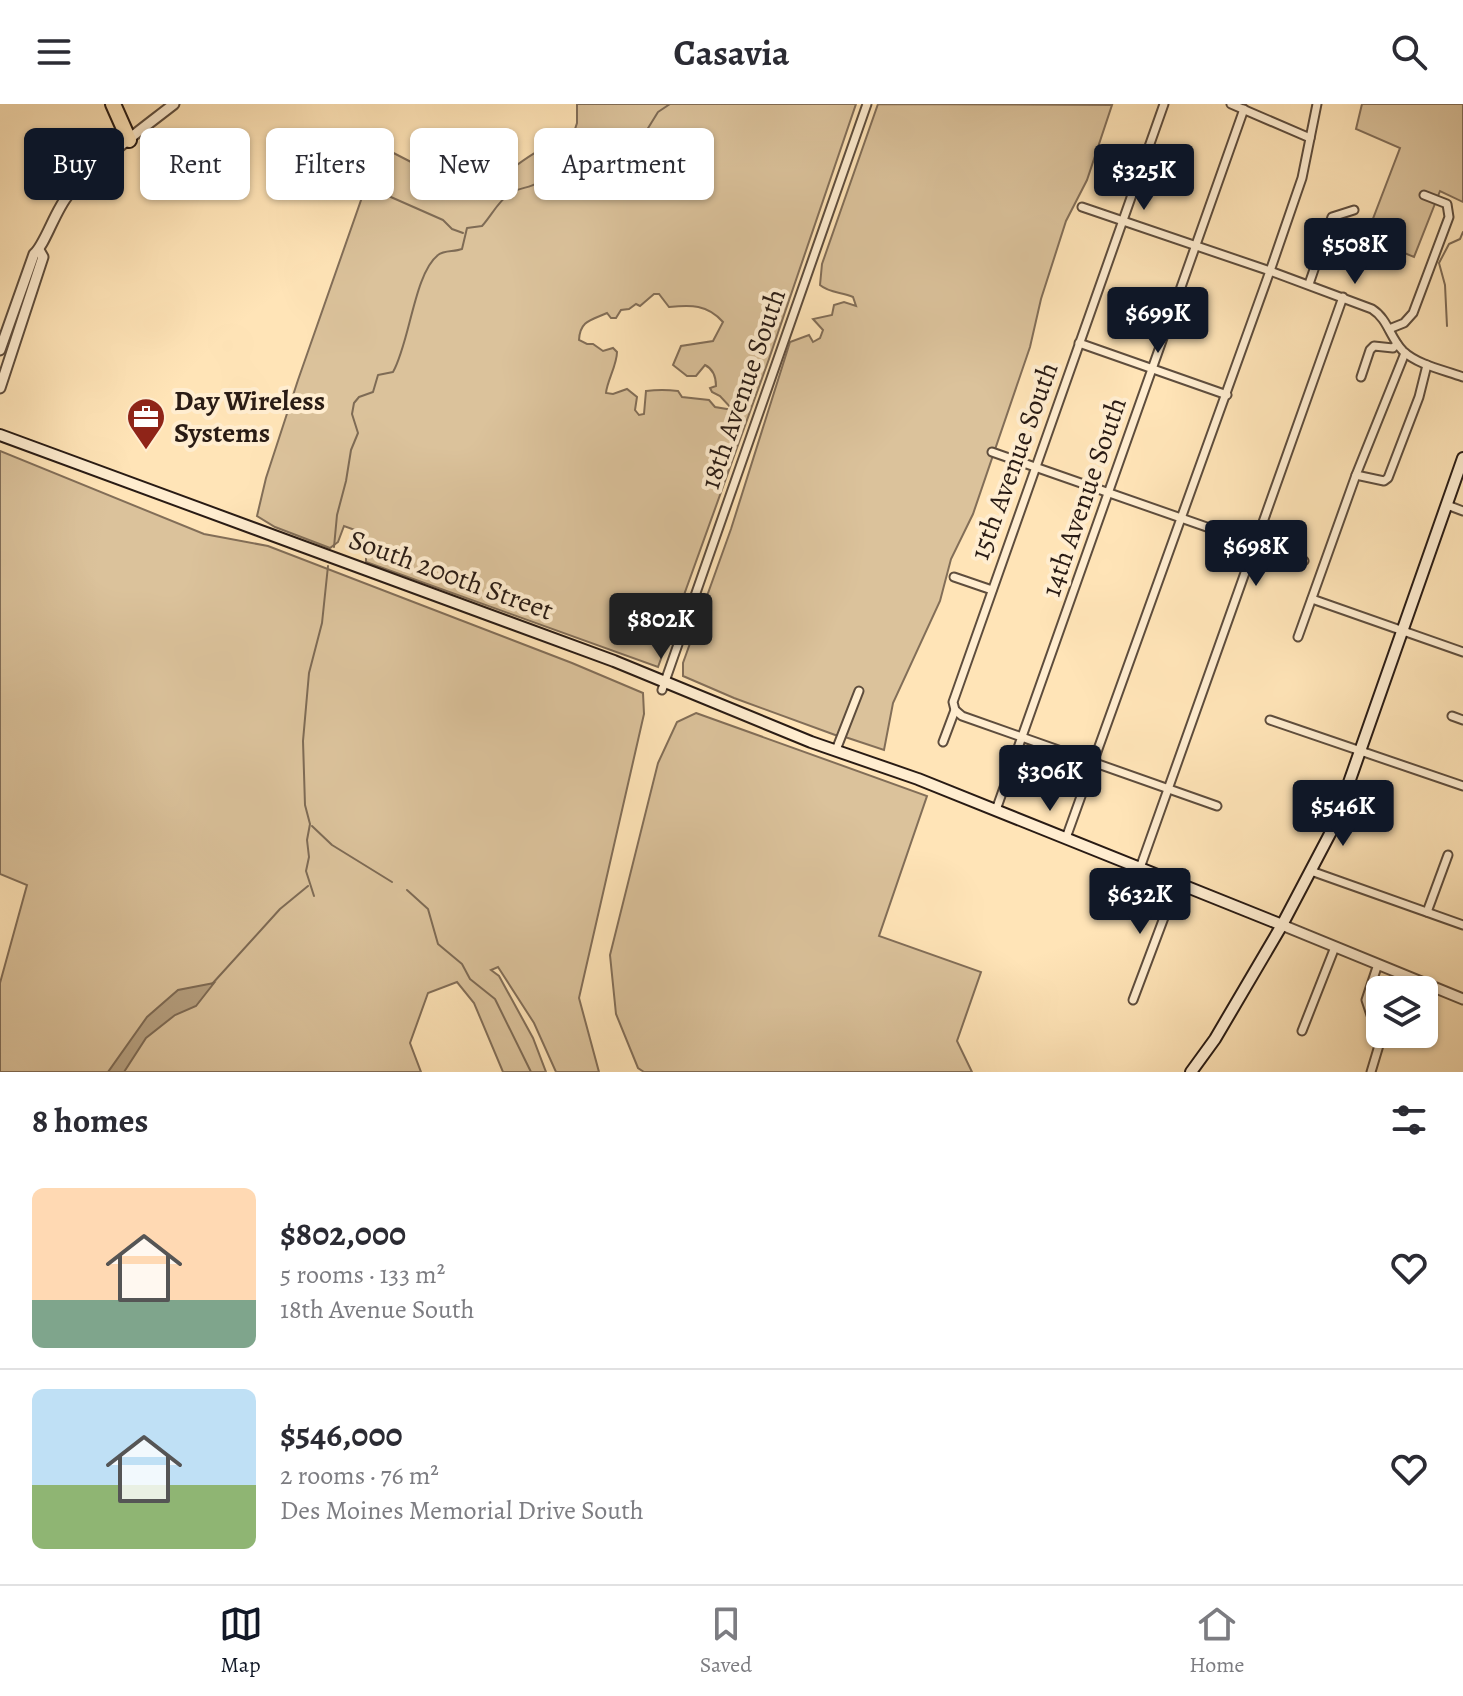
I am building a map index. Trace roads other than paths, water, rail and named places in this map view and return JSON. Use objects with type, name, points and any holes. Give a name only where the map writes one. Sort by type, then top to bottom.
[{"type":"highway","points":[[113,104],[129,140]]},
{"type":"main road","name":"South 200th Street","points":[[0,435],[996,810],[1282,925]]},
{"type":"main road","points":[[1191,1072],[1215,1039],[1282,925],[1337,820],[1463,458]]},
{"type":"street","points":[[0,350],[34,254],[39,250],[54,215],[66,197],[88,174],[174,104]]},
{"type":"street","name":"18th Avenue South","points":[[663,685],[867,104]]},
{"type":"street","name":"15th Avenue South","points":[[943,742],[955,710],[953,702],[1164,104]]},
{"type":"street","points":[[1231,104],[1310,138]]},
{"type":"street","points":[[1066,838],[1227,395],[1302,178],[1317,104]]},
{"type":"street","name":"14th Avenue South","points":[[996,810],[1244,109]]},
{"type":"street","points":[[1389,329],[1404,323],[1413,313],[1449,217],[1447,204],[1424,195]]},
{"type":"street","points":[[1082,207],[1343,297],[1377,313],[1405,353],[1427,365],[1463,377]]},
{"type":"street","points":[[1309,284],[1332,217],[1354,210]]},
{"type":"street","points":[[0,388],[43,257],[39,250]]},
{"type":"street","points":[[1140,868],[1343,297]]},
{"type":"street","points":[[1079,343],[1227,395]]},
{"type":"street","points":[[1361,377],[1374,346],[1393,348],[1397,344]]},
{"type":"street","points":[[1298,637],[1356,475],[1405,353]]},
{"type":"street","points":[[1356,475],[1384,481],[1388,478],[1416,408],[1427,365]]},
{"type":"street","points":[[992,452],[1304,561]]},
{"type":"street","points":[[1447,505],[1463,511]]},
{"type":"street","points":[[954,577],[992,590]]},
{"type":"street","points":[[1312,599],[1463,652]]},
{"type":"street","points":[[836,750],[859,691]]},
{"type":"street","points":[[955,710],[962,716],[1217,806]]},
{"type":"street","points":[[1452,716],[1463,720]]},
{"type":"street","points":[[1270,720],[1463,786]]},
{"type":"street","points":[[1427,912],[1448,855]]},
{"type":"street","points":[[1311,871],[1463,925]]},
{"type":"street","points":[[1133,1000],[1177,883]]},
{"type":"street","name":"South 200th Street","points":[[1282,925],[1463,999]]},
{"type":"street","points":[[1302,1031],[1335,947]]},
{"type":"street","points":[[1371,1072],[1380,1042],[1366,1000],[1378,964]]},
{"type":"waterway","points":[[334,547],[337,515],[351,450],[358,433],[352,414],[354,403],[359,397],[373,392],[378,375],[393,372],[423,277],[430,264],[440,253],[462,249],[467,228],[482,226],[512,192],[539,182],[548,184],[560,178],[566,180],[595,175],[612,166],[637,146],[658,112],[670,104]]},
{"type":"waterway","points":[[394,198],[443,220],[452,229],[463,233]]},
{"type":"waterway","points":[[1447,326],[1445,285],[1439,263],[1449,244],[1460,239],[1463,232]]},
{"type":"waterway","points":[[314,896],[306,871],[310,824],[305,805],[303,741],[309,673],[322,623],[328,566]]},
{"type":"waterway","points":[[312,826],[332,845],[392,882]]},
{"type":"waterway","points":[[212,984],[280,909],[308,886]]},
{"type":"waterway","points":[[407,890],[428,909],[438,944],[462,964],[470,979],[495,999],[531,1072]]},
{"type":"place","name":"Day Wireless Systems","points":[[146,451]]}]
